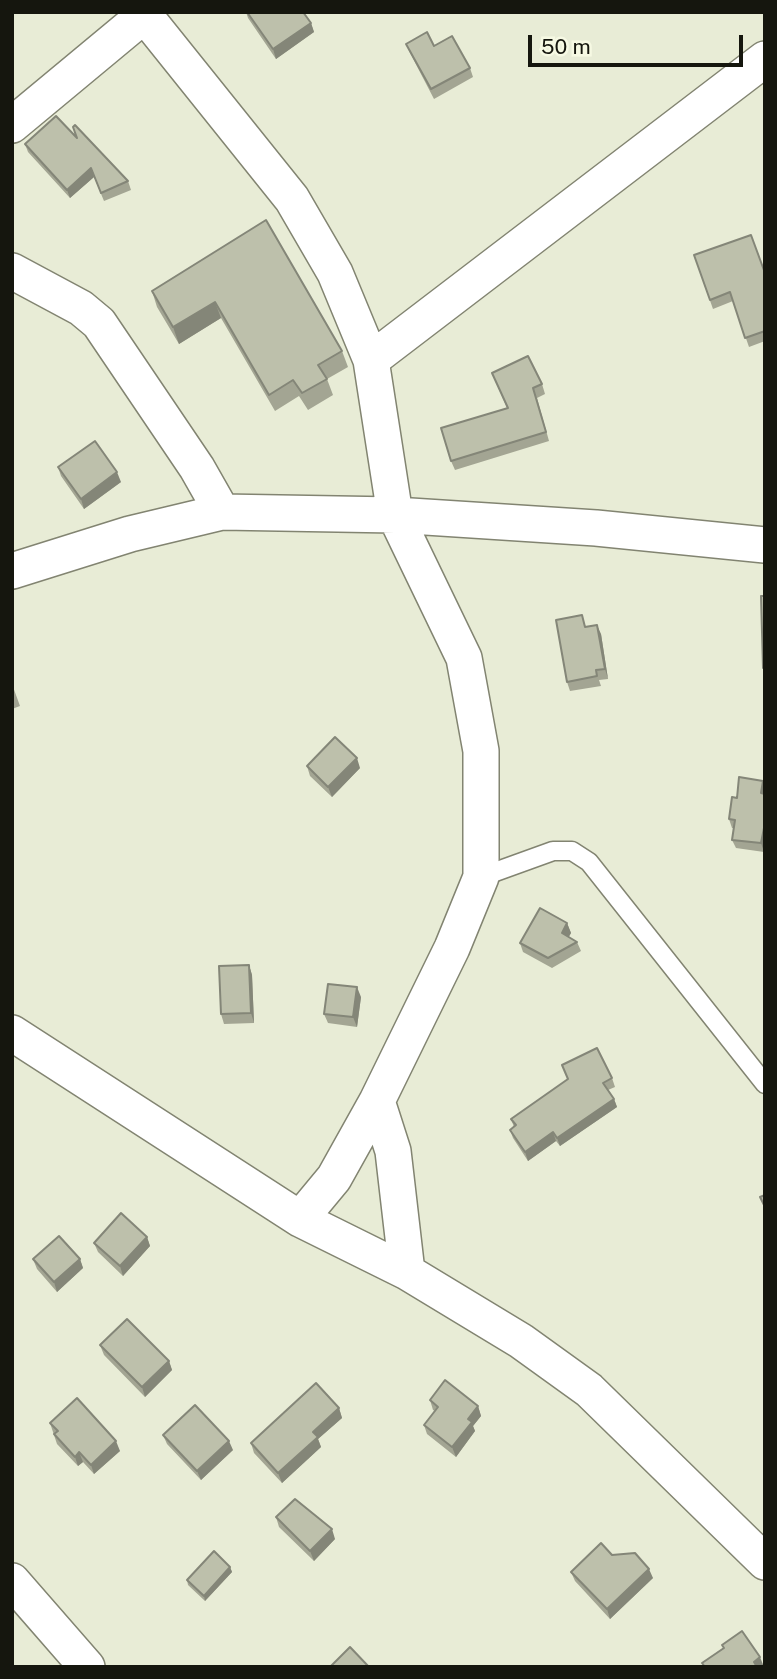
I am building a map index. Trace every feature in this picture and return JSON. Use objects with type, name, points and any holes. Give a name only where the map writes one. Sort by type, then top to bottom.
[{"type":"street","points":[[12,125],[145,13],[292,199],[335,273],[371,360],[395,515],[464,658],[481,751],[481,877],[452,948],[377,1101],[334,1178],[300,1219]]},
{"type":"street","points":[[371,360],[765,59]]},
{"type":"street","points":[[12,271],[80,308],[99,323],[197,468],[222,512]]},
{"type":"street","points":[[12,571],[130,534],[222,512],[395,515],[596,528],[765,545]]},
{"type":"street","points":[[12,1033],[300,1219],[407,1272],[520,1340],[589,1390],[765,1562]]},
{"type":"street","points":[[377,1101],[393,1152],[407,1272]]},
{"type":"street","points":[[12,1581],[87,1667]]},
{"type":"lane","points":[[481,877],[553,851],[572,851],[589,862],[765,1084]]},
{"type":"building","points":[[247,12],[303,12],[311,23],[273,49]]},
{"type":"building","points":[[427,32],[434,46],[452,36],[470,68],[431,89],[406,44]]},
{"type":"building","points":[[56,116],[77,138],[73,127],[75,125],[128,181],[101,193],[91,168],[67,190],[25,144]]},
{"type":"building","points":[[266,220],[342,351],[318,365],[327,379],[302,393],[293,380],[269,395],[215,302],[173,327],[152,291]]},
{"type":"building","points":[[751,235],[765,273],[765,331],[745,338],[730,292],[710,300],[694,255]]},
{"type":"building","points":[[528,356],[542,384],[533,388],[546,432],[451,461],[441,428],[508,408],[492,373]]},
{"type":"building","points":[[95,441],[117,472],[81,499],[58,467]]},
{"type":"building","points":[[761,596],[765,596],[765,668],[763,668]]},
{"type":"building","points":[[582,615],[585,627],[597,625],[605,669],[596,670],[597,676],[567,682],[556,620]]},
{"type":"building","points":[[335,737],[357,758],[328,787],[307,766]]},
{"type":"building","points":[[739,777],[763,781],[761,793],[765,794],[765,823],[761,843],[732,840],[735,820],[729,819],[732,797],[737,798]]},
{"type":"building","points":[[540,908],[567,923],[562,933],[577,942],[548,958],[520,943]]},
{"type":"building","points":[[249,965],[251,1013],[221,1014],[219,966]]},
{"type":"building","points":[[328,984],[357,987],[353,1017],[324,1014]]},
{"type":"building","points":[[597,1048],[612,1078],[603,1083],[614,1099],[557,1138],[553,1132],[525,1152],[510,1130],[516,1125],[511,1119],[568,1079],[562,1065]]},
{"type":"building","points":[[121,1213],[147,1237],[120,1266],[94,1243]]},
{"type":"building","points":[[59,1236],[80,1259],[54,1282],[33,1259]]},
{"type":"building","points":[[127,1319],[169,1361],[142,1387],[100,1345]]},
{"type":"building","points":[[445,1380],[478,1406],[468,1419],[472,1422],[452,1447],[424,1425],[438,1407],[430,1400]]},
{"type":"building","points":[[316,1383],[339,1408],[313,1432],[318,1437],[278,1473],[251,1443]]},
{"type":"building","points":[[77,1398],[116,1441],[91,1465],[79,1452],[75,1457],[54,1434],[58,1431],[50,1423]]},
{"type":"building","points":[[195,1405],[229,1441],[197,1471],[163,1435]]},
{"type":"building","points":[[295,1499],[332,1529],[310,1551],[276,1517]]},
{"type":"building","points":[[601,1543],[612,1555],[635,1553],[649,1569],[607,1609],[571,1572]]},
{"type":"building","points":[[214,1551],[230,1567],[204,1596],[187,1580]]},
{"type":"building","points":[[742,1631],[760,1657],[754,1662],[757,1667],[705,1667],[702,1663]]},
{"type":"building","points":[[350,1647],[369,1667],[330,1667]]}]
